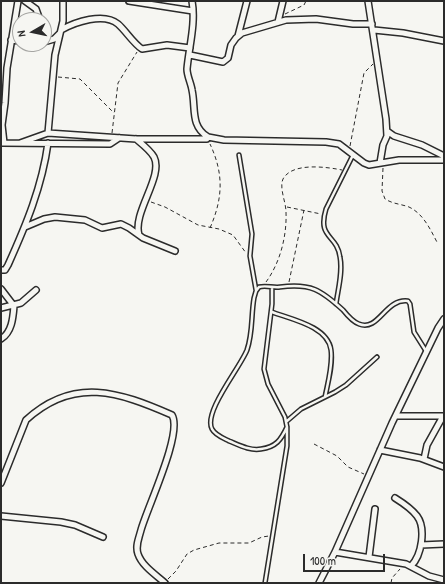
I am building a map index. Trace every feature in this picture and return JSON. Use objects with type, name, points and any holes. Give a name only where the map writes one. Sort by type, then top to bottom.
[{"type":"street","points":[[16,12],[18,1]]},
{"type":"street","points":[[25,1],[36,9],[37,12]]},
{"type":"street","points":[[48,133],[55,55],[61,32],[62,1]]},
{"type":"street","points":[[129,1],[153,3],[193,11]]},
{"type":"street","points":[[192,1],[193,11],[190,55],[187,73],[192,91],[197,125],[200,133],[208,138]]},
{"type":"street","points":[[238,36],[247,1]]},
{"type":"street","points":[[279,20],[283,1]]},
{"type":"street","points":[[368,1],[374,30],[376,61],[387,131],[382,163]]},
{"type":"street","points":[[52,40],[72,25],[98,18],[110,19],[118,23],[140,48],[145,49],[167,45],[190,48]]},
{"type":"street","points":[[190,55],[223,62],[228,58],[231,45],[238,36],[247,30],[279,20],[316,19],[353,24],[372,24]]},
{"type":"street","points":[[374,30],[403,33],[444,42]]},
{"type":"street","points":[[12,40],[3,103],[2,143],[110,144],[119,138]]},
{"type":"street","points":[[387,131],[394,136],[422,145],[444,156]]},
{"type":"street","points":[[20,143],[48,133],[136,139],[208,138],[224,140],[333,142],[364,163],[382,163],[399,160],[444,160]]},
{"type":"street","points":[[136,139],[149,151],[155,161],[152,182],[138,224],[139,235]]},
{"type":"street","points":[[1,270],[4,271],[6,268],[25,227],[37,195],[48,143]]},
{"type":"street","points":[[25,227],[44,219],[61,217],[85,220],[102,228],[121,224],[139,235],[174,251]]},
{"type":"street","points":[[1,289],[14,306],[11,326],[8,333],[1,339]]},
{"type":"street","points":[[1,308],[14,306],[27,299],[36,290]]},
{"type":"street","points":[[319,583],[335,552],[380,450],[426,352],[444,319]]},
{"type":"street","points":[[1,484],[26,420],[57,399],[82,392],[103,393],[136,402],[172,416],[175,419],[175,429],[166,462],[145,516],[137,544],[138,553],[146,567],[164,582]]},
{"type":"street","points":[[396,416],[443,417],[427,446],[424,459]]},
{"type":"street","points":[[380,450],[424,459],[444,467]]},
{"type":"street","points":[[395,498],[407,506],[418,517],[421,545],[419,554],[409,565]]},
{"type":"street","points":[[368,557],[375,509]]},
{"type":"street","points":[[1,516],[61,522],[75,525],[103,537]]},
{"type":"street","points":[[421,545],[444,544]]},
{"type":"street","points":[[335,552],[409,565],[429,576],[444,580]]},
{"type":"lane","points":[[336,304],[341,267],[340,256],[338,248],[323,228],[324,215],[345,171],[351,154]]},
{"type":"lane","points":[[239,155],[252,234],[250,257],[256,291],[247,348],[240,365],[222,391],[212,412],[211,427],[215,433],[225,439],[256,450],[274,446],[282,439],[288,427]]},
{"type":"lane","points":[[256,291],[263,286],[307,286],[320,291],[358,324],[366,325],[380,318],[393,303],[408,301],[412,310],[414,332],[426,352]]},
{"type":"lane","points":[[266,583],[287,446],[288,427],[287,422],[268,384],[264,369],[272,312],[272,287]]},
{"type":"lane","points":[[272,312],[308,324],[326,339],[331,351],[325,397]]},
{"type":"lane","points":[[287,422],[301,409],[346,385],[377,357]]},
{"type":"path","points":[[279,20],[293,9],[304,5],[306,1]]},
{"type":"path","points":[[111,137],[120,79],[140,48]]},
{"type":"path","points":[[351,154],[364,73],[376,61]]},
{"type":"path","points":[[54,77],[80,79],[114,113]]},
{"type":"path","points":[[208,138],[216,159],[221,183],[219,201],[209,228]]},
{"type":"path","points":[[382,163],[382,191],[385,199],[392,204],[408,207],[423,217],[438,244]]},
{"type":"path","points":[[263,286],[278,262],[285,226],[286,207],[282,185],[286,175],[308,166],[330,167],[345,171]]},
{"type":"path","points":[[145,202],[155,202],[183,219],[209,228],[219,229],[233,235],[242,249],[250,257]]},
{"type":"path","points":[[286,207],[324,215]]},
{"type":"path","points":[[288,286],[304,210]]},
{"type":"path","points":[[314,444],[337,456],[348,467],[369,476]]},
{"type":"path","points":[[164,582],[174,574],[187,554],[194,550],[219,543],[249,543],[262,537],[274,536]]},
{"type":"path","points":[[391,583],[392,578],[409,565]]}]
